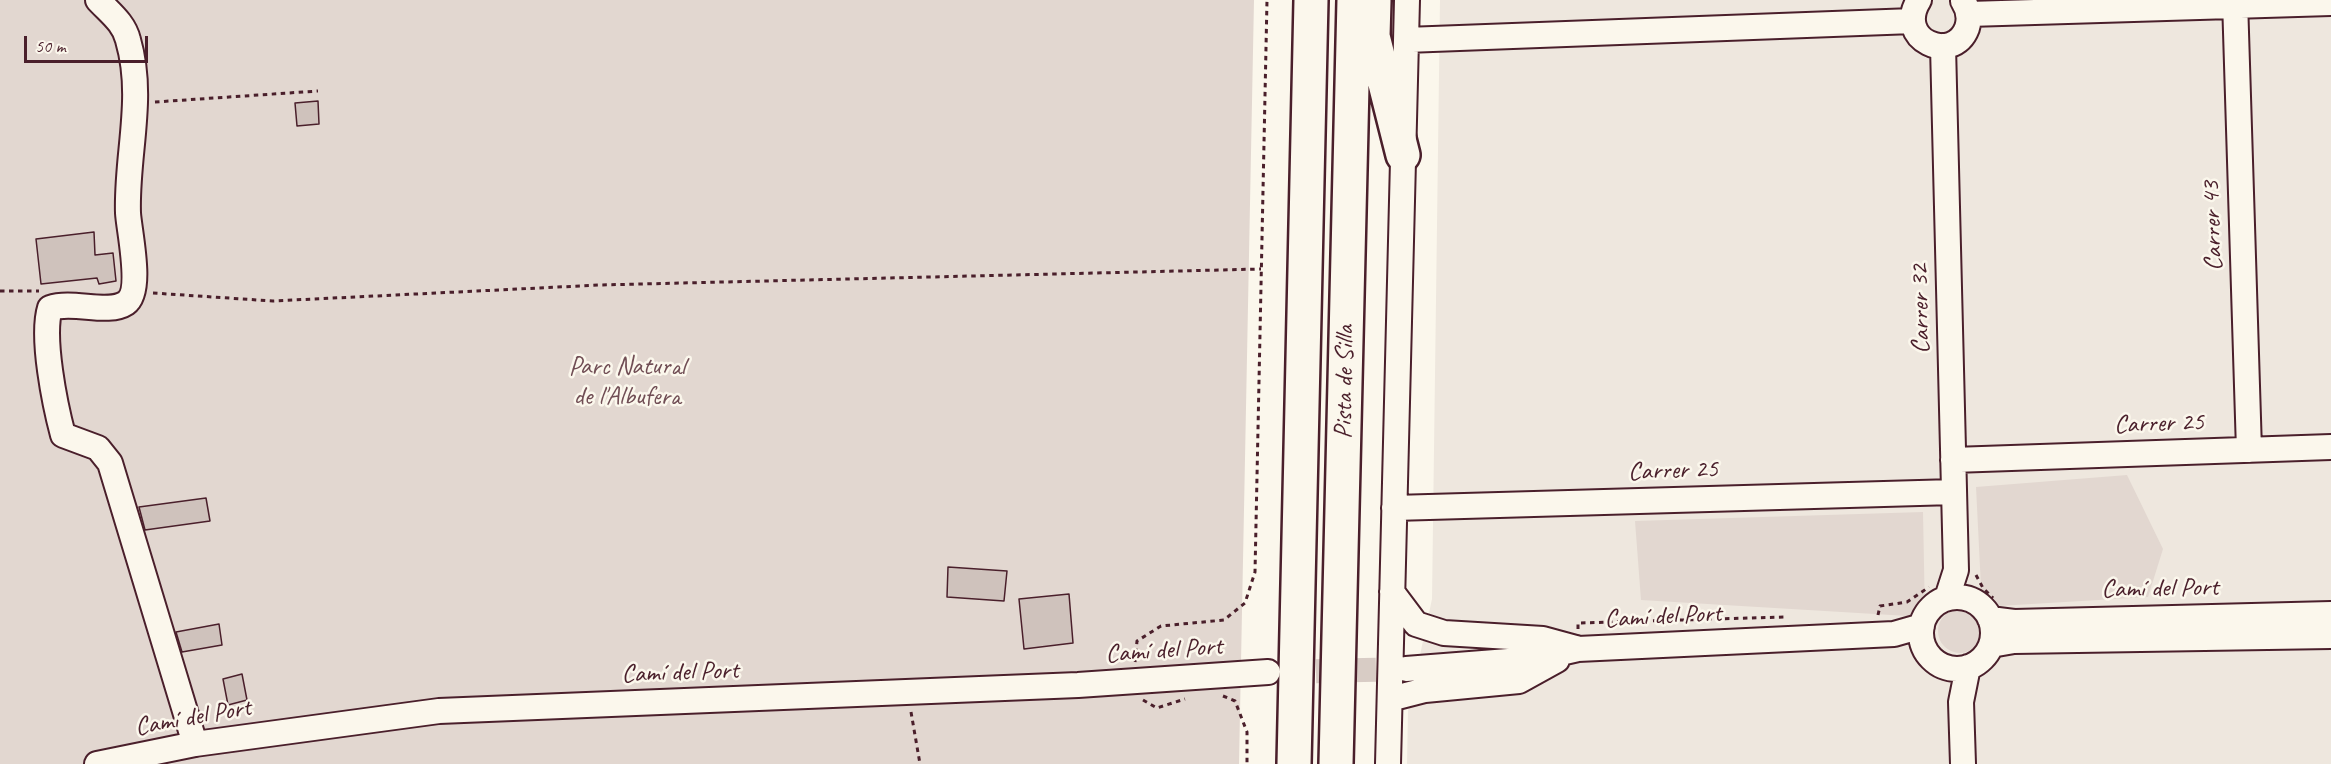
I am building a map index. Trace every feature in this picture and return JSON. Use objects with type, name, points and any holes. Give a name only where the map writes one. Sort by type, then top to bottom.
[{"type":"highway","name":"Pista de Silla","points":[[1294,764],[1311,0]]},
{"type":"highway","name":"Pista de Silla","points":[[1336,764],[1354,0]]},
{"type":"highway","points":[[1374,0],[1373,36],[1403,155]]},
{"type":"street","points":[[98,0],[122,24],[129,40],[136,102],[128,212],[134,291],[127,303],[113,308],[61,304],[50,308],[46,325],[56,411],[63,435],[98,448],[110,463],[195,744]]},
{"type":"street","points":[[1388,764],[1407,0]]},
{"type":"street","name":"Carrer 43","points":[[2235,3],[2248,450]]},
{"type":"street","points":[[1406,40],[1916,11],[1918,35],[1925,42],[1943,46],[1959,39],[1965,32],[1965,7],[2331,3]]},
{"type":"street","name":"Carrer 32","points":[[1943,46],[1958,598]]},
{"type":"street","name":"Carrer 25","points":[[1953,460],[2331,447]]},
{"type":"street","name":"Carrer 25","points":[[1394,508],[1954,492]]},
{"type":"street","name":"Camí del Port","points":[[1392,592],[1416,624],[1444,633],[1543,639],[1578,649]]},
{"type":"street","points":[[1958,598],[1982,607],[1990,619],[1993,628],[1991,645],[1985,655],[1957,666],[1936,662],[1923,636],[1930,609],[1958,598]]},
{"type":"street","name":"Camí del Port","points":[[1990,619],[2014,622],[2331,614]]},
{"type":"street","name":"Camí del Port","points":[[1406,669],[1534,659],[1578,649],[1894,634],[1923,636]]},
{"type":"street","name":"Camí del Port","points":[[1991,645],[2014,641],[2331,636]]},
{"type":"street","name":"Camí del Port","points":[[1390,699],[1425,690],[1519,681],[1578,649]]},
{"type":"street","points":[[1957,666],[1963,764]]},
{"type":"street","name":"Camí del Port","points":[[97,764],[195,744],[440,711],[1134,682],[1268,672]]},
{"type":"path","points":[[1194,696],[1157,708],[1137,697],[1134,682],[1137,641],[1161,626],[1224,620],[1245,603],[1255,572],[1267,0]]},
{"type":"path","points":[[136,102],[318,91]]},
{"type":"path","points":[[134,291],[239,301],[273,301],[600,285],[1261,269]]},
{"type":"path","points":[[0,291],[39,291],[50,308]]},
{"type":"path","points":[[910,692],[912,727],[920,764]]},
{"type":"path","points":[[1217,693],[1235,701],[1247,732],[1247,764]]},
{"type":"shaded area","points":[[1440,0],[2331,0],[2331,764],[1407,764],[1408,711],[1432,599]]},
{"type":"green space","name":"Parc Natural de l'Albufera","points":[[0,0],[1254,0],[1239,764],[0,764]]},
{"type":"green space","points":[[2127,475],[2163,549],[2148,597],[1982,607],[1976,487]]},
{"type":"green space","points":[[1923,512],[1925,617],[1641,600],[1635,521]]},
{"type":"green space","points":[[1960,609],[1976,615],[1982,631],[1976,647],[1960,653],[1944,647],[1938,631],[1944,615]]},
{"type":"building","points":[[318,101],[319,124],[297,126],[295,103]]},
{"type":"building","points":[[94,232],[95,255],[113,253],[116,281],[99,284],[97,278],[41,284],[36,239]]},
{"type":"building","points":[[206,498],[210,521],[145,530],[139,507]]},
{"type":"building","points":[[948,567],[1007,571],[1004,601],[947,597]]},
{"type":"building","points":[[1069,594],[1073,643],[1024,649],[1019,599]]},
{"type":"building","points":[[219,624],[222,645],[182,652],[176,632]]},
{"type":"building","points":[[242,674],[247,700],[228,705],[223,679]]},
{"type":"tunnel","points":[[1280,672],[1406,669]]}]
